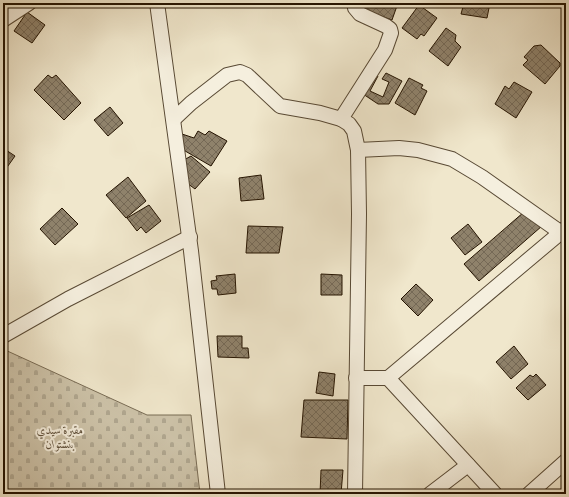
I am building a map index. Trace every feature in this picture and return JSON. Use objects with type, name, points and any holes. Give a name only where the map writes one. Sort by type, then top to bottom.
[{"type":"street","points":[[3,20],[29,3]]},
{"type":"street","points":[[156,3],[190,237],[218,494]]},
{"type":"street","points":[[341,119],[385,50],[391,33],[390,28],[360,14],[355,8],[354,3]]},
{"type":"street","points":[[174,119],[191,103],[227,75],[240,72],[247,75],[280,106],[320,113],[341,119],[349,124],[354,131],[358,150],[359,214],[355,494]]},
{"type":"street","points":[[356,378],[388,378],[563,230],[452,159],[418,150],[400,148],[358,150]]},
{"type":"street","points":[[3,336],[68,299],[190,237]]},
{"type":"street","points":[[388,378],[495,494]]},
{"type":"street","points":[[530,494],[566,461]]},
{"type":"street","points":[[430,494],[468,465]]},
{"type":"green space","name":"مقبرة سيدي بنشتوان","points":[[3,349],[147,415],[191,415],[200,494],[3,494]]},
{"type":"building","points":[[366,3],[398,3],[392,20],[364,10]]},
{"type":"building","points":[[464,3],[490,3],[487,18],[461,14]]},
{"type":"building","points":[[419,5],[437,18],[424,36],[421,34],[417,39],[402,28]]},
{"type":"building","points":[[27,12],[45,25],[32,43],[14,31]]},
{"type":"building","points":[[446,28],[456,35],[455,41],[461,47],[448,66],[429,51]]},
{"type":"building","points":[[541,45],[560,63],[560,66],[545,84],[523,65],[528,60],[524,57],[534,46]]},
{"type":"building","points":[[386,73],[402,81],[389,104],[378,104],[360,92],[371,74],[378,76],[370,91],[383,97],[389,82],[382,79]]},
{"type":"building","points":[[48,75],[52,78],[56,75],[81,103],[64,120],[34,90]]},
{"type":"building","points":[[409,78],[423,85],[421,88],[427,91],[415,115],[395,103]]},
{"type":"building","points":[[514,82],[532,92],[516,118],[495,104],[505,86],[509,89]]},
{"type":"building","points":[[110,107],[123,123],[108,136],[94,120]]},
{"type":"building","points":[[198,131],[205,135],[209,131],[227,141],[211,166],[180,148],[179,133],[194,138]]},
{"type":"building","points":[[3,148],[15,156],[3,173]]},
{"type":"building","points":[[191,156],[210,172],[195,189],[187,183],[184,160]]},
{"type":"building","points":[[261,175],[264,199],[241,201],[239,178]]},
{"type":"building","points":[[128,177],[146,201],[126,218],[106,195]]},
{"type":"building","points":[[149,205],[161,221],[146,233],[141,227],[137,231],[127,218]]},
{"type":"building","points":[[62,208],[78,224],[55,245],[40,229]]},
{"type":"building","points":[[524,212],[542,226],[479,281],[464,264]]},
{"type":"building","points":[[468,224],[482,242],[465,255],[451,238]]},
{"type":"building","points":[[248,226],[283,227],[279,253],[246,253]]},
{"type":"building","points":[[235,274],[236,293],[218,295],[217,289],[212,289],[211,281],[217,280],[216,276]]},
{"type":"building","points":[[321,274],[342,275],[342,295],[321,295]]},
{"type":"building","points":[[416,284],[433,300],[418,316],[401,299]]},
{"type":"building","points":[[217,336],[242,336],[242,348],[248,348],[249,358],[218,357]]},
{"type":"building","points":[[514,346],[528,364],[511,379],[496,362]]},
{"type":"building","points":[[319,372],[335,374],[333,396],[316,393]]},
{"type":"building","points":[[536,374],[546,385],[528,400],[516,388],[530,375],[533,377]]},
{"type":"building","points":[[304,400],[348,400],[347,439],[301,437]]},
{"type":"building","points":[[321,470],[343,470],[341,494],[320,494]]}]
